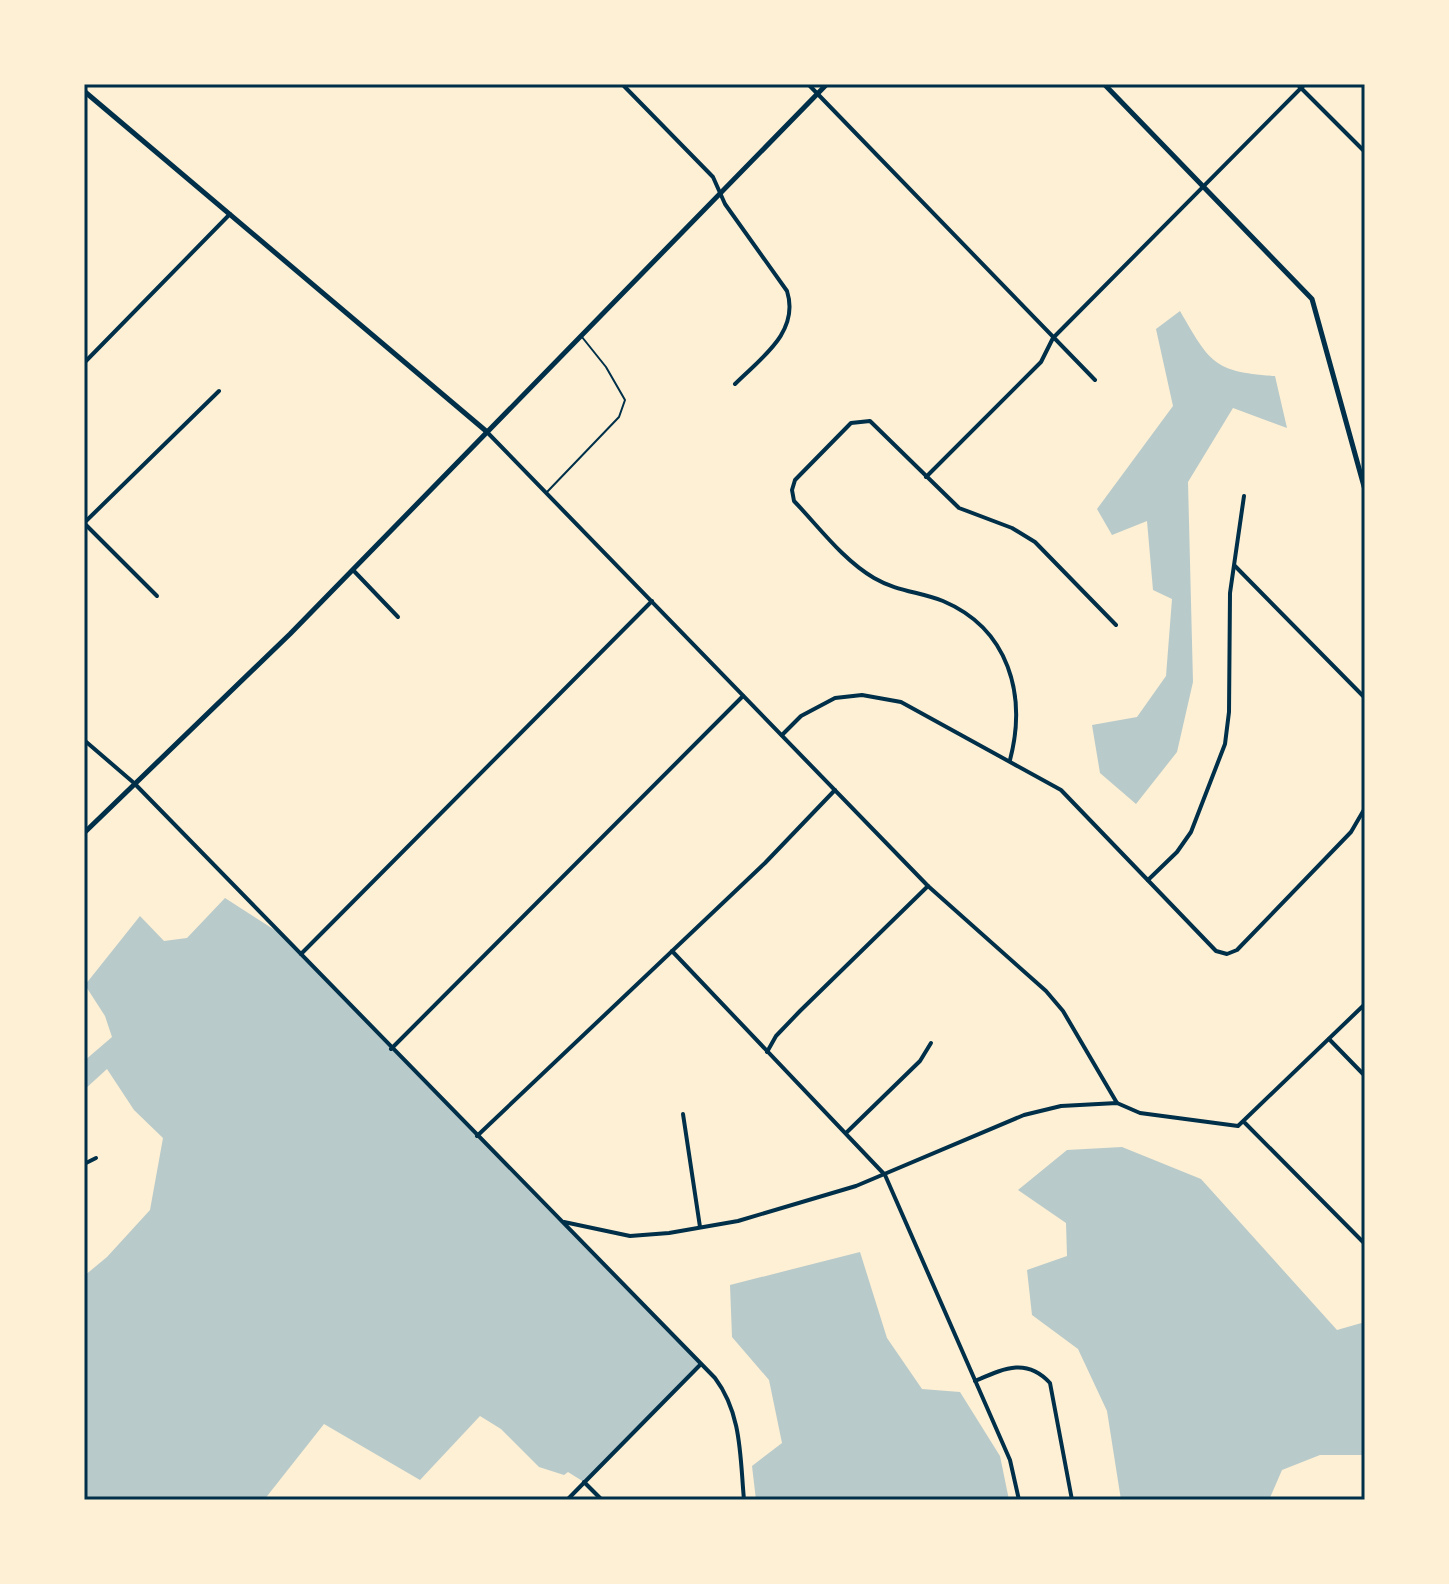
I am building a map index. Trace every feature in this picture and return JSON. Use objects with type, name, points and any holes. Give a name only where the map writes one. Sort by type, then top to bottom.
[{"type":"street","points":[[622,84],[713,177],[725,204],[784,284],[790,306],[789,322],[780,339],[735,384]]},
{"type":"street","points":[[808,84],[1095,380]]},
{"type":"street","points":[[84,833],[353,570],[827,84]]},
{"type":"street","points":[[1104,84],[1312,299],[1365,490]]},
{"type":"street","points":[[926,477],[1041,362],[1053,338],[1301,85],[1365,152]]},
{"type":"street","points":[[84,91],[486,431],[928,886],[1046,991],[1063,1011],[1117,1103]]},
{"type":"street","points":[[84,363],[230,214]]},
{"type":"street","points":[[157,596],[84,523],[219,391]]},
{"type":"street","points":[[1010,760],[1017,727],[1016,692],[1009,666],[994,640],[958,609],[873,578],[849,559],[794,501],[792,490],[795,480],[857,420],[876,424],[926,477],[969,514],[1012,528],[1035,542],[1116,625]]},
{"type":"street","points":[[1148,880],[1191,832],[1225,744],[1229,712],[1230,593],[1244,496]]},
{"type":"street","points":[[1234,564],[1365,698]]},
{"type":"street","points":[[353,570],[398,617]]},
{"type":"street","points":[[301,954],[652,601]]},
{"type":"street","points":[[782,735],[824,702],[851,695],[878,696],[901,702],[1061,790],[1221,953],[1237,950],[1351,832],[1365,808]]},
{"type":"street","points":[[391,1049],[743,696]]},
{"type":"street","points":[[84,740],[134,783],[701,1365],[731,1403],[738,1428],[744,1500]]},
{"type":"street","points":[[477,1136],[765,863],[835,790]]},
{"type":"street","points":[[767,1052],[792,1020],[928,886]]},
{"type":"street","points":[[672,951],[885,1175],[1010,1460],[1019,1500]]},
{"type":"street","points":[[562,1222],[630,1236],[700,1227],[779,1211],[885,1175],[1024,1115],[1061,1106],[1117,1103],[1140,1113],[1232,1127],[1245,1123],[1365,1004]]},
{"type":"street","points":[[1329,1039],[1365,1076]]},
{"type":"street","points":[[846,1133],[920,1061],[931,1043]]},
{"type":"street","points":[[683,1114],[700,1227]]},
{"type":"street","points":[[1245,1123],[1365,1244]]},
{"type":"street","points":[[84,1164],[96,1158]]},
{"type":"street","points":[[567,1500],[701,1365]]},
{"type":"street","points":[[975,1381],[1007,1368],[1022,1366],[1036,1370],[1050,1383],[1072,1500]]},
{"type":"street","points":[[584,1482],[602,1500]]},
{"type":"lane","points":[[546,493],[619,417],[625,400],[606,367],[580,334]]},
{"type":"shaded area","points":[[1180,311],[1199,343],[1216,362],[1239,371],[1275,376],[1287,428],[1233,408],[1188,482],[1193,682],[1177,752],[1136,804],[1100,773],[1092,725],[1137,717],[1166,676],[1172,599],[1153,590],[1147,521],[1112,535],[1097,509],[1173,406],[1156,329]]},
{"type":"shaded area","points":[[225,898],[281,934],[701,1365],[584,1482],[568,1472],[564,1475],[539,1467],[501,1429],[480,1416],[420,1480],[324,1424],[264,1500],[84,1500],[84,1276],[107,1257],[150,1210],[163,1138],[134,1110],[107,1069],[84,1090],[84,1061],[112,1037],[105,1016],[85,985],[140,916],[164,941],[187,938]]},
{"type":"shaded area","points":[[1122,1147],[1201,1179],[1337,1330],[1365,1322],[1365,1455],[1320,1455],[1282,1470],[1269,1500],[1121,1500],[1107,1411],[1078,1349],[1032,1315],[1027,1270],[1067,1256],[1066,1223],[1018,1190],[1067,1150]]},
{"type":"shaded area","points":[[860,1252],[887,1338],[922,1389],[960,1392],[1000,1456],[1009,1500],[756,1500],[752,1466],[782,1443],[769,1380],[732,1337],[730,1285]]}]
